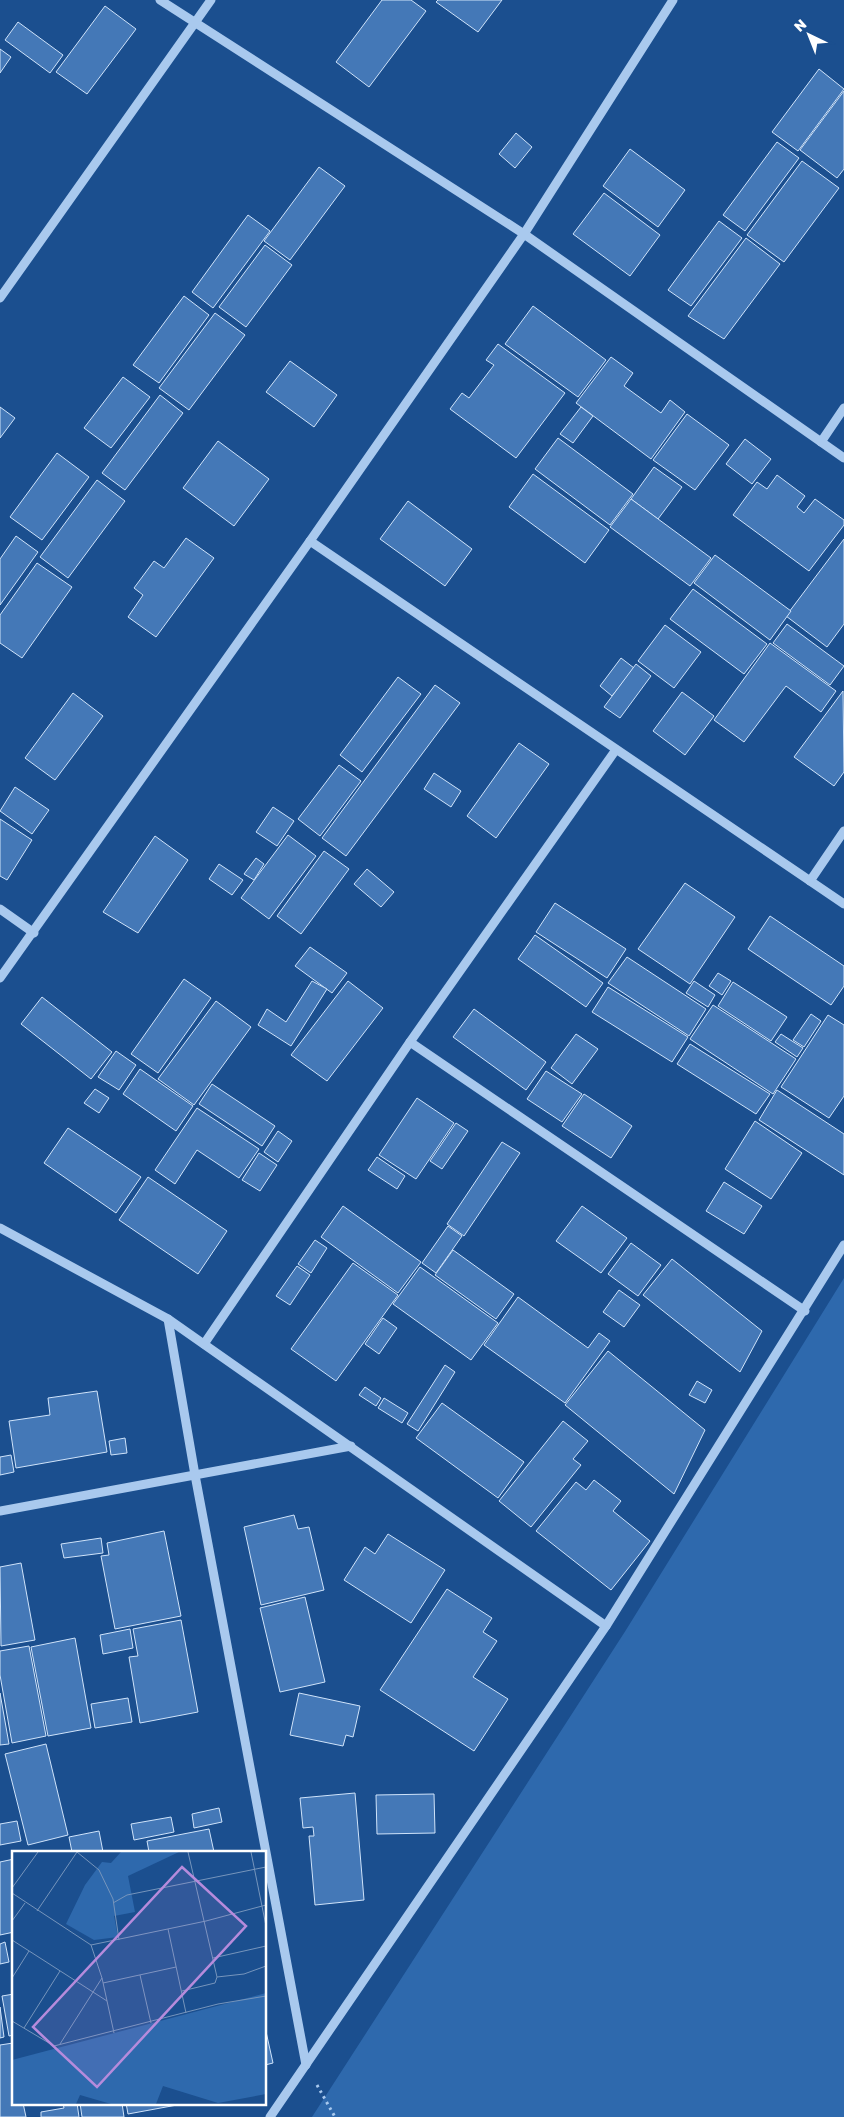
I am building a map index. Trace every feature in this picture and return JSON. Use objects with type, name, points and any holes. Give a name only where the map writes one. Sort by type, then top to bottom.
[{"type":"street","points":[[160,0],[524,234],[844,458]]},
{"type":"street","points":[[0,298],[211,0]]},
{"type":"street","points":[[0,978],[34,933],[524,234],[673,0]]},
{"type":"street","points":[[821,442],[844,408]]},
{"type":"street","points":[[310,541],[615,751],[844,904]]},
{"type":"street","points":[[204,1344],[410,1042],[615,751]]},
{"type":"street","points":[[810,881],[844,830]]},
{"type":"street","points":[[0,909],[34,933]]},
{"type":"street","points":[[410,1042],[805,1311]]},
{"type":"street","points":[[0,1228],[168,1318],[606,1626]]},
{"type":"street","points":[[270,2117],[606,1626],[805,1311],[844,1245]]},
{"type":"street","points":[[168,1318],[194,1475],[265,1851]]},
{"type":"street","points":[[0,1511],[351,1446]]},
{"type":"street","points":[[266,1854],[306,2065]]},
{"type":"path","points":[[306,2065],[335,2117]]},
{"type":"shaded area","points":[[844,1278],[844,2117],[312,2117],[626,1630]]},
{"type":"building","points":[[382,0],[411,0],[426,11],[369,87],[336,62]]},
{"type":"building","points":[[438,0],[502,0],[478,32],[436,2]]},
{"type":"building","points":[[105,6],[136,29],[87,94],[56,72]]},
{"type":"building","points":[[18,22],[63,55],[50,73],[5,40]]},
{"type":"building","points":[[0,49],[11,57],[0,73]]},
{"type":"building","points":[[819,69],[844,89],[798,151],[772,132]]},
{"type":"building","points":[[844,91],[844,169],[837,178],[800,150]]},
{"type":"building","points":[[516,133],[532,147],[515,168],[499,154]]},
{"type":"building","points":[[777,142],[799,158],[745,231],[723,215]]},
{"type":"building","points":[[630,149],[685,190],[658,227],[603,186]]},
{"type":"building","points":[[802,161],[839,188],[784,262],[747,235]]},
{"type":"building","points":[[319,167],[345,186],[290,260],[264,241]]},
{"type":"building","points":[[604,193],[660,235],[630,276],[573,234]]},
{"type":"building","points":[[248,215],[270,231],[213,308],[192,292]]},
{"type":"building","points":[[719,221],[742,238],[691,306],[668,290]]},
{"type":"building","points":[[746,238],[780,264],[724,339],[688,316]]},
{"type":"building","points":[[265,245],[292,265],[246,327],[219,307]]},
{"type":"building","points":[[184,296],[209,315],[159,383],[133,365]]},
{"type":"building","points":[[533,306],[606,360],[578,397],[505,344]]},
{"type":"building","points":[[215,313],[245,335],[189,410],[159,388]]},
{"type":"building","points":[[498,344],[565,393],[516,458],[450,409],[462,393],[469,398],[494,365],[486,360]]},
{"type":"building","points":[[611,357],[633,373],[624,386],[661,413],[670,400],[685,412],[651,459],[576,403]]},
{"type":"building","points":[[290,361],[337,395],[314,427],[266,392]]},
{"type":"building","points":[[123,377],[150,397],[111,448],[84,428]]},
{"type":"building","points":[[160,395],[183,413],[125,490],[102,473]]},
{"type":"building","points":[[0,407],[15,418],[0,438]]},
{"type":"building","points":[[581,407],[593,416],[573,443],[560,434]]},
{"type":"building","points":[[687,414],[729,445],[695,490],[653,460]]},
{"type":"building","points":[[558,438],[633,494],[610,525],[535,469]]},
{"type":"building","points":[[745,439],[771,459],[752,484],[726,464]]},
{"type":"building","points":[[218,441],[269,479],[234,526],[183,488]]},
{"type":"building","points":[[57,453],[89,477],[42,540],[10,517]]},
{"type":"building","points":[[654,467],[682,487],[658,519],[631,499]]},
{"type":"building","points":[[533,474],[609,530],[585,563],[509,507]]},
{"type":"building","points":[[777,475],[805,496],[797,507],[804,513],[815,499],[844,520],[844,525],[809,571],[733,515],[757,482],[767,489]]},
{"type":"building","points":[[97,480],[125,501],[68,578],[40,557]]},
{"type":"building","points":[[631,499],[711,558],[690,586],[610,527]]},
{"type":"building","points":[[408,501],[472,549],[445,586],[380,539]]},
{"type":"building","points":[[16,536],[38,552],[0,605],[0,559]]},
{"type":"building","points":[[186,538],[214,558],[156,637],[128,617],[143,595],[134,588],[154,561],[164,568]]},
{"type":"building","points":[[844,539],[844,624],[827,647],[786,616]]},
{"type":"building","points":[[715,555],[791,611],[770,640],[694,583]]},
{"type":"building","points":[[37,563],[72,587],[22,658],[0,643],[0,615]]},
{"type":"building","points":[[693,589],[767,644],[744,674],[670,619]]},
{"type":"building","points":[[787,624],[844,666],[830,685],[773,643]]},
{"type":"building","points":[[665,625],[701,652],[674,688],[638,661]]},
{"type":"building","points":[[770,643],[836,691],[821,712],[786,686],[744,742],[714,720]]},
{"type":"building","points":[[621,658],[634,668],[612,696],[600,686]]},
{"type":"building","points":[[636,664],[651,676],[620,718],[604,707]]},
{"type":"building","points":[[398,677],[421,694],[362,772],[340,755]]},
{"type":"building","points":[[435,685],[460,703],[346,856],[322,838]]},
{"type":"building","points":[[843,691],[844,772],[834,786],[794,757]]},
{"type":"building","points":[[682,692],[714,716],[685,755],[653,731]]},
{"type":"building","points":[[73,693],[103,716],[55,780],[25,758]]},
{"type":"building","points":[[519,743],[549,764],[496,838],[467,816]]},
{"type":"building","points":[[339,765],[361,781],[320,836],[298,819]]},
{"type":"building","points":[[434,773],[461,791],[451,807],[424,789]]},
{"type":"building","points":[[15,787],[49,810],[32,834],[0,811]]},
{"type":"building","points":[[273,807],[294,821],[277,846],[256,832]]},
{"type":"building","points":[[0,819],[32,840],[7,880],[0,876]]},
{"type":"building","points":[[288,835],[316,856],[269,919],[241,898]]},
{"type":"building","points":[[155,836],[188,860],[138,933],[103,912]]},
{"type":"building","points":[[324,851],[349,869],[301,934],[277,916]]},
{"type":"building","points":[[256,858],[264,864],[254,880],[244,874]]},
{"type":"building","points":[[219,864],[243,880],[232,895],[209,879]]},
{"type":"building","points":[[367,869],[394,892],[381,907],[354,884]]},
{"type":"building","points":[[685,883],[735,917],[690,984],[638,949]]},
{"type":"building","points":[[555,903],[626,949],[607,978],[536,932]]},
{"type":"building","points":[[770,916],[844,966],[844,986],[831,1005],[748,949]]},
{"type":"building","points":[[535,935],[603,983],[586,1007],[518,959]]},
{"type":"building","points":[[310,947],[347,973],[332,993],[295,966]]},
{"type":"building","points":[[627,957],[706,1009],[689,1036],[608,983]]},
{"type":"building","points":[[718,973],[731,981],[722,995],[709,986]]},
{"type":"building","points":[[184,979],[211,998],[158,1073],[131,1054]]},
{"type":"building","points":[[312,981],[327,989],[291,1046],[258,1025],[267,1009],[286,1022]]},
{"type":"building","points":[[348,981],[383,1008],[327,1081],[291,1055]]},
{"type":"building","points":[[694,981],[715,995],[708,1007],[686,993]]},
{"type":"building","points":[[733,982],[787,1017],[771,1041],[718,1006]]},
{"type":"building","points":[[608,987],[688,1037],[672,1062],[592,1012]]},
{"type":"building","points":[[42,997],[112,1052],[91,1079],[21,1024]]},
{"type":"building","points":[[216,1001],[251,1027],[194,1105],[158,1079]]},
{"type":"building","points":[[713,1005],[796,1059],[773,1094],[690,1039]]},
{"type":"building","points":[[474,1009],[546,1062],[526,1090],[453,1037]]},
{"type":"building","points":[[811,1014],[821,1021],[804,1047],[793,1040]]},
{"type":"building","points":[[828,1015],[844,1025],[844,1096],[829,1118],[781,1087]]},
{"type":"building","points":[[576,1034],[598,1049],[572,1084],[551,1068]]},
{"type":"building","points":[[781,1034],[803,1048],[797,1057],[775,1042]]},
{"type":"building","points":[[690,1044],[770,1094],[756,1114],[677,1064]]},
{"type":"building","points":[[116,1051],[136,1065],[119,1090],[98,1077]]},
{"type":"building","points":[[140,1069],[193,1106],[176,1131],[123,1094]]},
{"type":"building","points":[[546,1071],[582,1094],[562,1122],[527,1099]]},
{"type":"building","points":[[212,1084],[275,1126],[262,1146],[199,1104]]},
{"type":"building","points":[[95,1089],[109,1098],[99,1113],[84,1103]]},
{"type":"building","points":[[777,1090],[844,1134],[844,1175],[759,1120]]},
{"type":"building","points":[[584,1094],[632,1126],[611,1158],[562,1126]]},
{"type":"building","points":[[417,1098],[454,1123],[416,1179],[379,1155]]},
{"type":"building","points":[[197,1108],[259,1149],[239,1178],[197,1150],[175,1184],[155,1170]]},
{"type":"building","points":[[755,1121],[802,1153],[771,1199],[725,1169]]},
{"type":"building","points":[[456,1123],[468,1131],[442,1169],[430,1161]]},
{"type":"building","points":[[68,1128],[141,1177],[116,1213],[44,1163]]},
{"type":"building","points":[[278,1131],[292,1141],[278,1162],[264,1152]]},
{"type":"building","points":[[502,1142],[520,1153],[464,1236],[447,1224]]},
{"type":"building","points":[[259,1153],[277,1165],[260,1191],[242,1180]]},
{"type":"building","points":[[377,1157],[405,1176],[397,1189],[368,1170]]},
{"type":"building","points":[[148,1177],[227,1231],[198,1274],[119,1220]]},
{"type":"building","points":[[724,1182],[762,1206],[744,1234],[706,1211]]},
{"type":"building","points":[[343,1206],[421,1262],[398,1293],[321,1237]]},
{"type":"building","points":[[582,1206],[627,1238],[601,1273],[556,1241]]},
{"type":"building","points":[[448,1226],[462,1236],[436,1273],[422,1263]]},
{"type":"building","points":[[315,1240],[327,1248],[311,1273],[298,1264]]},
{"type":"building","points":[[631,1243],[661,1265],[638,1296],[608,1274]]},
{"type":"building","points":[[453,1250],[514,1294],[496,1319],[435,1275]]},
{"type":"building","points":[[672,1259],[762,1331],[740,1372],[643,1295]]},
{"type":"building","points":[[353,1263],[398,1295],[336,1381],[291,1349]]},
{"type":"building","points":[[297,1266],[310,1275],[290,1305],[276,1296]]},
{"type":"building","points":[[420,1267],[498,1323],[471,1360],[393,1304]]},
{"type":"building","points":[[619,1290],[640,1305],[624,1327],[603,1312]]},
{"type":"building","points":[[518,1297],[588,1348],[599,1333],[610,1341],[565,1403],[484,1345]]},
{"type":"building","points":[[383,1318],[397,1328],[379,1354],[365,1344]]},
{"type":"building","points":[[608,1351],[705,1430],[674,1494],[565,1405]]},
{"type":"building","points":[[445,1365],[455,1372],[418,1431],[407,1424]]},
{"type":"building","points":[[697,1381],[712,1390],[705,1403],[689,1395]]},
{"type":"building","points":[[365,1387],[381,1398],[376,1406],[359,1395]]},
{"type":"building","points":[[97,1391],[107,1452],[16,1468],[9,1421],[50,1415],[48,1398]]},
{"type":"building","points":[[384,1398],[408,1413],[402,1423],[378,1408]]},
{"type":"building","points":[[442,1403],[524,1462],[498,1498],[416,1438]]},
{"type":"building","points":[[563,1421],[588,1441],[573,1459],[581,1465],[531,1527],[499,1501]]},
{"type":"building","points":[[125,1438],[127,1453],[111,1455],[109,1441]]},
{"type":"building","points":[[11,1455],[14,1472],[0,1475],[0,1457]]},
{"type":"building","points":[[594,1480],[621,1501],[613,1511],[650,1541],[611,1590],[536,1531],[576,1482],[586,1490]]},
{"type":"building","points":[[294,1515],[298,1529],[309,1527],[324,1590],[261,1605],[244,1527]]},
{"type":"building","points":[[164,1531],[181,1616],[115,1629],[101,1556],[109,1555],[107,1543]]},
{"type":"building","points":[[388,1534],[445,1570],[411,1623],[344,1580],[365,1547],[375,1554]]},
{"type":"building","points":[[101,1538],[103,1553],[64,1558],[61,1544]]},
{"type":"building","points":[[21,1563],[35,1640],[1,1646],[0,1567]]},
{"type":"building","points":[[447,1589],[492,1618],[483,1632],[497,1641],[473,1677],[508,1699],[474,1751],[380,1690]]},
{"type":"building","points":[[305,1597],[325,1682],[280,1692],[260,1608]]},
{"type":"building","points":[[181,1620],[198,1712],[140,1723],[129,1657],[138,1656],[133,1629]]},
{"type":"building","points":[[130,1629],[133,1648],[103,1654],[100,1635]]},
{"type":"building","points":[[75,1638],[91,1728],[48,1736],[31,1647]]},
{"type":"building","points":[[29,1646],[46,1736],[12,1743],[0,1675],[0,1651]]},
{"type":"building","points":[[0,1693],[9,1744],[0,1745]]},
{"type":"building","points":[[299,1693],[360,1706],[353,1737],[346,1735],[343,1746],[290,1735]]},
{"type":"building","points":[[128,1698],[132,1722],[95,1728],[91,1704]]},
{"type":"building","points":[[46,1744],[68,1835],[28,1845],[5,1754]]},
{"type":"building","points":[[355,1793],[364,1900],[315,1905],[309,1836],[314,1836],[313,1827],[303,1828],[300,1798]]},
{"type":"building","points":[[434,1794],[435,1833],[377,1834],[376,1795]]},
{"type":"building","points":[[219,1808],[222,1822],[194,1828],[192,1814]]},
{"type":"building","points":[[171,1817],[174,1832],[134,1840],[131,1824]]},
{"type":"building","points":[[17,1821],[21,1841],[0,1845],[0,1824]]},
{"type":"building","points":[[209,1829],[214,1851],[149,1851],[147,1841]]},
{"type":"building","points":[[99,1831],[103,1851],[72,1851],[69,1837]]},
{"type":"building","points":[[12,1859],[12,1932],[0,1935],[0,1862]]},
{"type":"building","points":[[5,1942],[9,1962],[0,1964],[0,1944]]},
{"type":"building","points":[[12,1994],[12,2035],[9,2036],[2,1996]]},
{"type":"building","points":[[0,2007],[4,2037],[0,2038]]},
{"type":"building","points":[[266,2032],[273,2063],[266,2065]]},
{"type":"building","points":[[12,2043],[12,2104],[23,2104],[26,2117],[0,2117],[0,2045]]},
{"type":"building","points":[[63,2104],[77,2104],[79,2117],[41,2117],[41,2112],[64,2108]]},
{"type":"building","points":[[80,2104],[122,2104],[124,2117],[82,2117]]},
{"type":"building","points":[[126,2104],[177,2104],[177,2105],[128,2114]]}]
